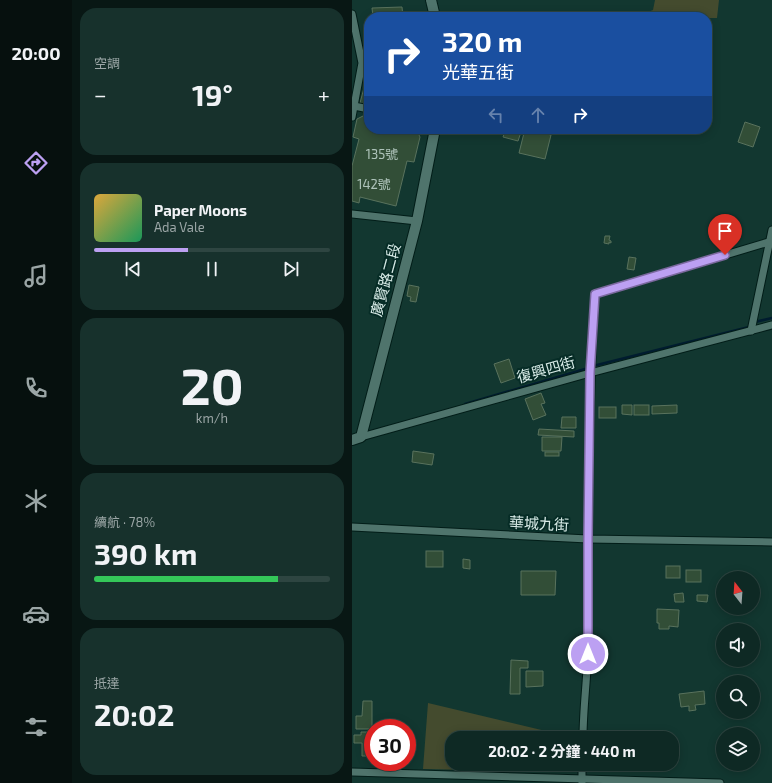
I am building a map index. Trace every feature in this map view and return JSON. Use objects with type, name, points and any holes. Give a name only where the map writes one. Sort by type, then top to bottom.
[{"type":"street","points":[[431,0],[434,12]]},
{"type":"street","points":[[352,14],[362,63],[352,117]]},
{"type":"street","points":[[354,106],[364,108]]},
{"type":"street","name":"廣賢路二段","points":[[356,439],[417,220],[434,134]]},
{"type":"street","points":[[352,214],[417,220]]},
{"type":"street","points":[[751,331],[772,230]]},
{"type":"street","points":[[583,731],[588,666],[590,373],[595,294],[770,242]]},
{"type":"street","name":"復興四街","points":[[356,439],[590,373],[772,325]]},
{"type":"street","name":"華城九街","points":[[352,527],[588,539],[772,542]]},
{"type":"street","points":[[352,772],[582,781],[720,783]]},
{"type":"green space","points":[[655,0],[719,0],[717,18],[712,18],[712,12],[648,12],[653,10]]},
{"type":"green space","points":[[428,703],[546,731],[445,731],[445,769],[423,769]]},
{"type":"green space","points":[[527,771],[579,771],[579,772]]},
{"type":"building","points":[[402,7],[402,12],[372,12],[372,8]]},
{"type":"building","points":[[364,88],[364,104],[360,103]]},
{"type":"building","points":[[364,116],[364,134],[418,134],[420,137],[414,162],[407,161],[396,206],[360,197],[359,203],[352,201],[352,166],[359,139],[353,137],[357,119]]},
{"type":"building","points":[[745,122],[760,127],[753,147],[738,142]]},
{"type":"building","points":[[504,134],[520,134],[518,141],[503,137]]},
{"type":"building","points":[[524,134],[551,135],[545,159],[519,153]]},
{"type":"building","points":[[605,236],[610,236],[609,240],[611,243],[604,243]]},
{"type":"building","points":[[629,257],[636,258],[634,270],[627,269]]},
{"type":"building","points":[[409,285],[419,287],[416,302],[410,301],[411,297],[407,296]]},
{"type":"building","points":[[509,359],[515,378],[501,383],[494,364]]},
{"type":"building","points":[[541,393],[545,403],[541,404],[546,415],[533,420],[525,399]]},
{"type":"building","points":[[622,405],[632,405],[632,415],[622,414]]},
{"type":"building","points":[[634,405],[649,405],[649,415],[634,415]]},
{"type":"building","points":[[677,405],[677,413],[652,414],[652,406]]},
{"type":"building","points":[[599,407],[616,407],[616,418],[599,418]]},
{"type":"building","points":[[562,417],[576,417],[576,428],[561,428]]},
{"type":"building","points":[[539,429],[574,431],[574,437],[538,435]]},
{"type":"building","points":[[542,437],[562,437],[561,451],[542,451]]},
{"type":"building","points":[[413,451],[434,454],[432,465],[412,462]]},
{"type":"building","points":[[545,452],[559,452],[559,456],[545,456]]},
{"type":"building","points":[[426,551],[443,551],[443,567],[426,567]]},
{"type":"building","points":[[463,559],[470,560],[470,569],[463,568]]},
{"type":"building","points":[[666,566],[680,566],[680,578],[666,578]]},
{"type":"building","points":[[686,570],[701,570],[701,582],[686,582]]},
{"type":"building","points":[[521,571],[556,571],[555,595],[521,595]]},
{"type":"building","points":[[683,593],[684,602],[675,602],[674,594]]},
{"type":"building","points":[[697,595],[708,595],[707,602],[697,601]]},
{"type":"building","points":[[657,609],[679,610],[678,627],[669,626],[669,629],[659,629],[659,623],[657,623]]},
{"type":"building","points":[[511,660],[528,661],[528,668],[520,668],[520,694],[510,694]]},
{"type":"building","points":[[526,671],[543,671],[543,686],[526,687]]},
{"type":"building","points":[[704,691],[705,704],[695,705],[696,710],[689,711],[689,706],[681,707],[679,694]]},
{"type":"building","points":[[363,701],[372,701],[372,719],[364,719],[364,729],[356,729],[356,716],[362,716]]},
{"type":"building","points":[[361,732],[364,732],[364,756],[362,756],[362,743],[354,743],[354,735],[361,735]]},
{"type":"waterway","points":[[755,322],[772,318]]},
{"type":"waterway","points":[[597,365],[749,327]]},
{"type":"waterway","points":[[465,404],[585,369]]},
{"type":"route","points":[[588,654],[590,373],[595,294],[725,255]]}]
